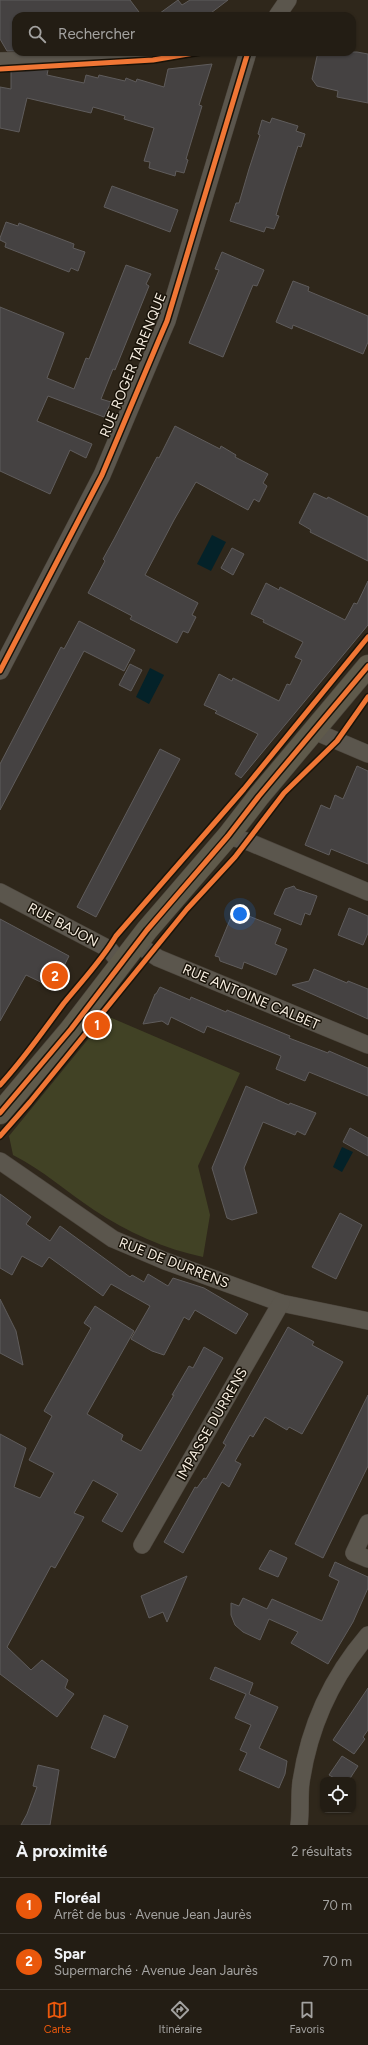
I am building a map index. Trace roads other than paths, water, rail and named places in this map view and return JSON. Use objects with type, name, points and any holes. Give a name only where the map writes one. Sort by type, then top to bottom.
[{"type":"main road","points":[[0,1113],[122,965],[137,944],[368,666]]},
{"type":"street","points":[[280,12],[288,0]]},
{"type":"street","points":[[0,61],[107,58],[127,56]]},
{"type":"street","name":"RUE ROGER TARENQUE","points":[[0,672],[102,474],[158,342],[171,306],[247,56]]},
{"type":"street","points":[[314,731],[368,754]]},
{"type":"street","points":[[228,836],[249,842],[368,892]]},
{"type":"street","name":"RUE BAJON","points":[[0,892],[109,949],[122,965]]},
{"type":"street","name":"RUE ANTOINE CALBET","points":[[137,944],[158,958],[368,1046]]},
{"type":"street","name":"RUE DE DURRENS","points":[[0,1161],[113,1239],[165,1262],[281,1303],[368,1321]]},
{"type":"street","name":"IMPASSE DURRENS","points":[[142,1545],[281,1303]]},
{"type":"street","points":[[368,1523],[354,1553],[368,1559]]},
{"type":"street","points":[[299,1825],[301,1782],[314,1726],[323,1704],[352,1654],[368,1635]]},
{"type":"water","points":[[212,535],[226,542],[211,571],[197,564]]},
{"type":"water","points":[[150,668],[164,675],[149,704],[136,697]]},
{"type":"water","points":[[342,1147],[353,1152],[342,1172],[333,1167]]},
{"type":"place","name":"Spar","points":[[55,976]]},
{"type":"place","name":"Floréal","points":[[97,1025]]}]
